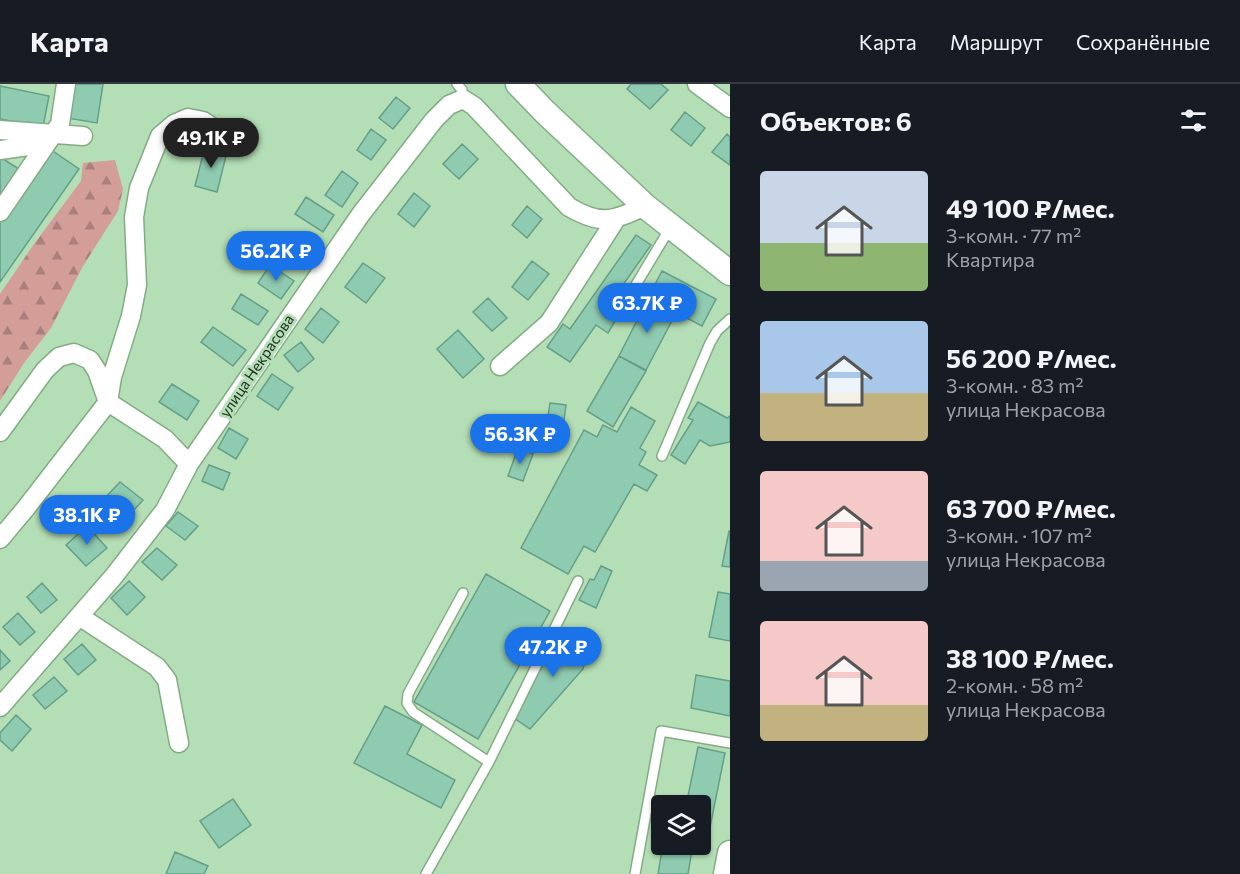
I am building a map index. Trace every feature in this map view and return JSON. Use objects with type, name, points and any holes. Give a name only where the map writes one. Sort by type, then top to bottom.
[{"type":"main road","points":[[519,84],[545,112],[645,206],[730,273]]},
{"type":"main road","points":[[726,874],[730,853]]},
{"type":"street","points":[[0,212],[60,124],[66,84]]},
{"type":"street","points":[[697,84],[730,108]]},
{"type":"street","name":"улица Некрасова","points":[[0,707],[114,576],[165,510],[189,464],[361,214],[434,120],[460,92],[569,207],[587,217],[602,220],[616,219],[645,206]]},
{"type":"street","points":[[0,539],[108,402],[112,377],[131,316],[137,285],[134,217],[139,188],[160,136],[174,124],[188,118],[203,121],[232,140]]},
{"type":"street","points":[[0,130],[83,136]]},
{"type":"street","points":[[0,150],[35,145],[54,133]]},
{"type":"street","points":[[500,366],[549,323],[616,219]]},
{"type":"street","points":[[0,432],[45,370],[59,357],[74,353],[90,360],[97,371],[108,402],[165,438],[189,464]]},
{"type":"street","points":[[79,616],[157,667],[167,680],[179,743]]},
{"type":"lane","points":[[622,308],[671,226]]},
{"type":"lane","points":[[662,456],[710,343],[717,331],[730,319]]},
{"type":"lane","points":[[426,874],[489,762],[578,581]]},
{"type":"lane","points":[[463,593],[408,694],[407,703],[413,712],[489,762]]},
{"type":"lane","points":[[634,874],[661,731],[730,743]]},
{"type":"green space","points":[[115,160],[123,189],[118,211],[83,266],[51,328],[24,363],[0,401],[0,294],[81,181],[83,163]]},
{"type":"building","points":[[73,84],[103,84],[97,123],[67,118]]},
{"type":"building","points":[[631,84],[661,84],[668,90],[650,109],[627,89]]},
{"type":"building","points":[[0,86],[49,96],[43,127],[0,119]]},
{"type":"building","points":[[396,97],[410,108],[393,129],[379,118]]},
{"type":"building","points":[[685,112],[705,128],[691,146],[671,130]]},
{"type":"building","points":[[371,129],[386,140],[371,160],[357,150]]},
{"type":"building","points":[[727,134],[730,137],[730,165],[712,152]]},
{"type":"building","points":[[462,144],[478,159],[459,179],[443,164]]},
{"type":"building","points":[[205,147],[227,152],[217,192],[195,186]]},
{"type":"building","points":[[50,149],[79,169],[0,282],[0,220]]},
{"type":"building","points":[[0,157],[22,171],[0,203]]},
{"type":"building","points":[[342,171],[358,183],[342,207],[325,195]]},
{"type":"building","points":[[414,193],[430,206],[414,227],[398,214]]},
{"type":"building","points":[[306,197],[334,215],[323,232],[295,214]]},
{"type":"building","points":[[527,206],[542,219],[527,238],[512,225]]},
{"type":"building","points":[[636,235],[651,245],[606,309],[618,316],[608,333],[596,325],[570,362],[547,347],[563,324],[570,329]]},
{"type":"building","points":[[532,261],[549,274],[528,300],[512,287]]},
{"type":"building","points":[[363,263],[385,278],[366,303],[345,287]]},
{"type":"building","points":[[270,265],[294,281],[281,299],[258,283]]},
{"type":"building","points":[[662,271],[716,299],[702,326],[648,298]]},
{"type":"building","points":[[241,294],[268,311],[258,325],[232,309]]},
{"type":"building","points":[[488,298],[507,318],[492,331],[473,312]]},
{"type":"building","points":[[648,299],[676,313],[646,370],[619,356]]},
{"type":"building","points":[[321,308],[339,322],[323,343],[305,329]]},
{"type":"building","points":[[213,327],[246,350],[233,366],[201,342]]},
{"type":"building","points":[[458,330],[484,359],[463,378],[437,349]]},
{"type":"building","points":[[301,342],[314,359],[298,372],[284,355]]},
{"type":"building","points":[[619,356],[646,371],[613,427],[587,411]]},
{"type":"building","points":[[272,374],[293,388],[278,410],[257,396]]},
{"type":"building","points":[[172,384],[199,401],[187,420],[159,402]]},
{"type":"building","points":[[698,402],[727,418],[730,416],[730,442],[710,446],[700,440],[685,464],[671,455],[693,420],[688,418]]},
{"type":"building","points":[[550,403],[566,405],[560,449],[535,446],[537,429],[546,430]]},
{"type":"building","points":[[631,407],[655,421],[640,448],[646,452],[639,465],[657,475],[647,491],[634,484],[595,552],[584,546],[568,574],[521,548],[584,430],[597,437],[603,425],[617,432]]},
{"type":"building","points":[[229,428],[248,439],[236,459],[218,448]]},
{"type":"building","points":[[518,448],[533,454],[523,481],[508,476]]},
{"type":"building","points":[[209,465],[230,473],[223,490],[202,481]]},
{"type":"building","points":[[120,482],[143,500],[125,520],[102,501]]},
{"type":"building","points":[[178,512],[198,526],[185,540],[166,526]]},
{"type":"building","points":[[87,526],[107,548],[86,566],[66,545]]},
{"type":"building","points":[[730,531],[730,567],[722,566]]},
{"type":"building","points":[[157,548],[177,565],[162,580],[142,562]]},
{"type":"building","points":[[601,566],[612,571],[596,608],[579,600],[590,579],[594,580]]},
{"type":"building","points":[[486,574],[550,611],[478,739],[414,702]]},
{"type":"building","points":[[129,581],[145,597],[127,615],[111,598]]},
{"type":"building","points":[[42,583],[57,600],[41,613],[27,597]]},
{"type":"building","points":[[718,592],[730,594],[730,641],[709,637]]},
{"type":"building","points":[[18,613],[35,632],[20,645],[3,627]]},
{"type":"building","points":[[561,631],[589,648],[583,669],[530,729],[514,718]]},
{"type":"building","points":[[82,644],[96,660],[78,675],[64,659]]},
{"type":"building","points":[[0,650],[10,661],[0,670]]},
{"type":"building","points":[[696,675],[730,681],[730,716],[691,708]]},
{"type":"building","points":[[54,677],[67,691],[45,709],[33,695]]},
{"type":"building","points":[[385,706],[422,725],[407,754],[455,780],[441,808],[354,763]]},
{"type":"building","points":[[16,715],[31,729],[12,751],[0,740],[0,733]]},
{"type":"building","points":[[698,747],[725,753],[711,822],[711,795],[688,795]]},
{"type":"building","points":[[233,799],[251,825],[219,848],[200,821]]},
{"type":"building","points":[[175,852],[208,866],[204,874],[166,874]]},
{"type":"building","points":[[661,855],[691,855],[688,874],[658,874]]}]
